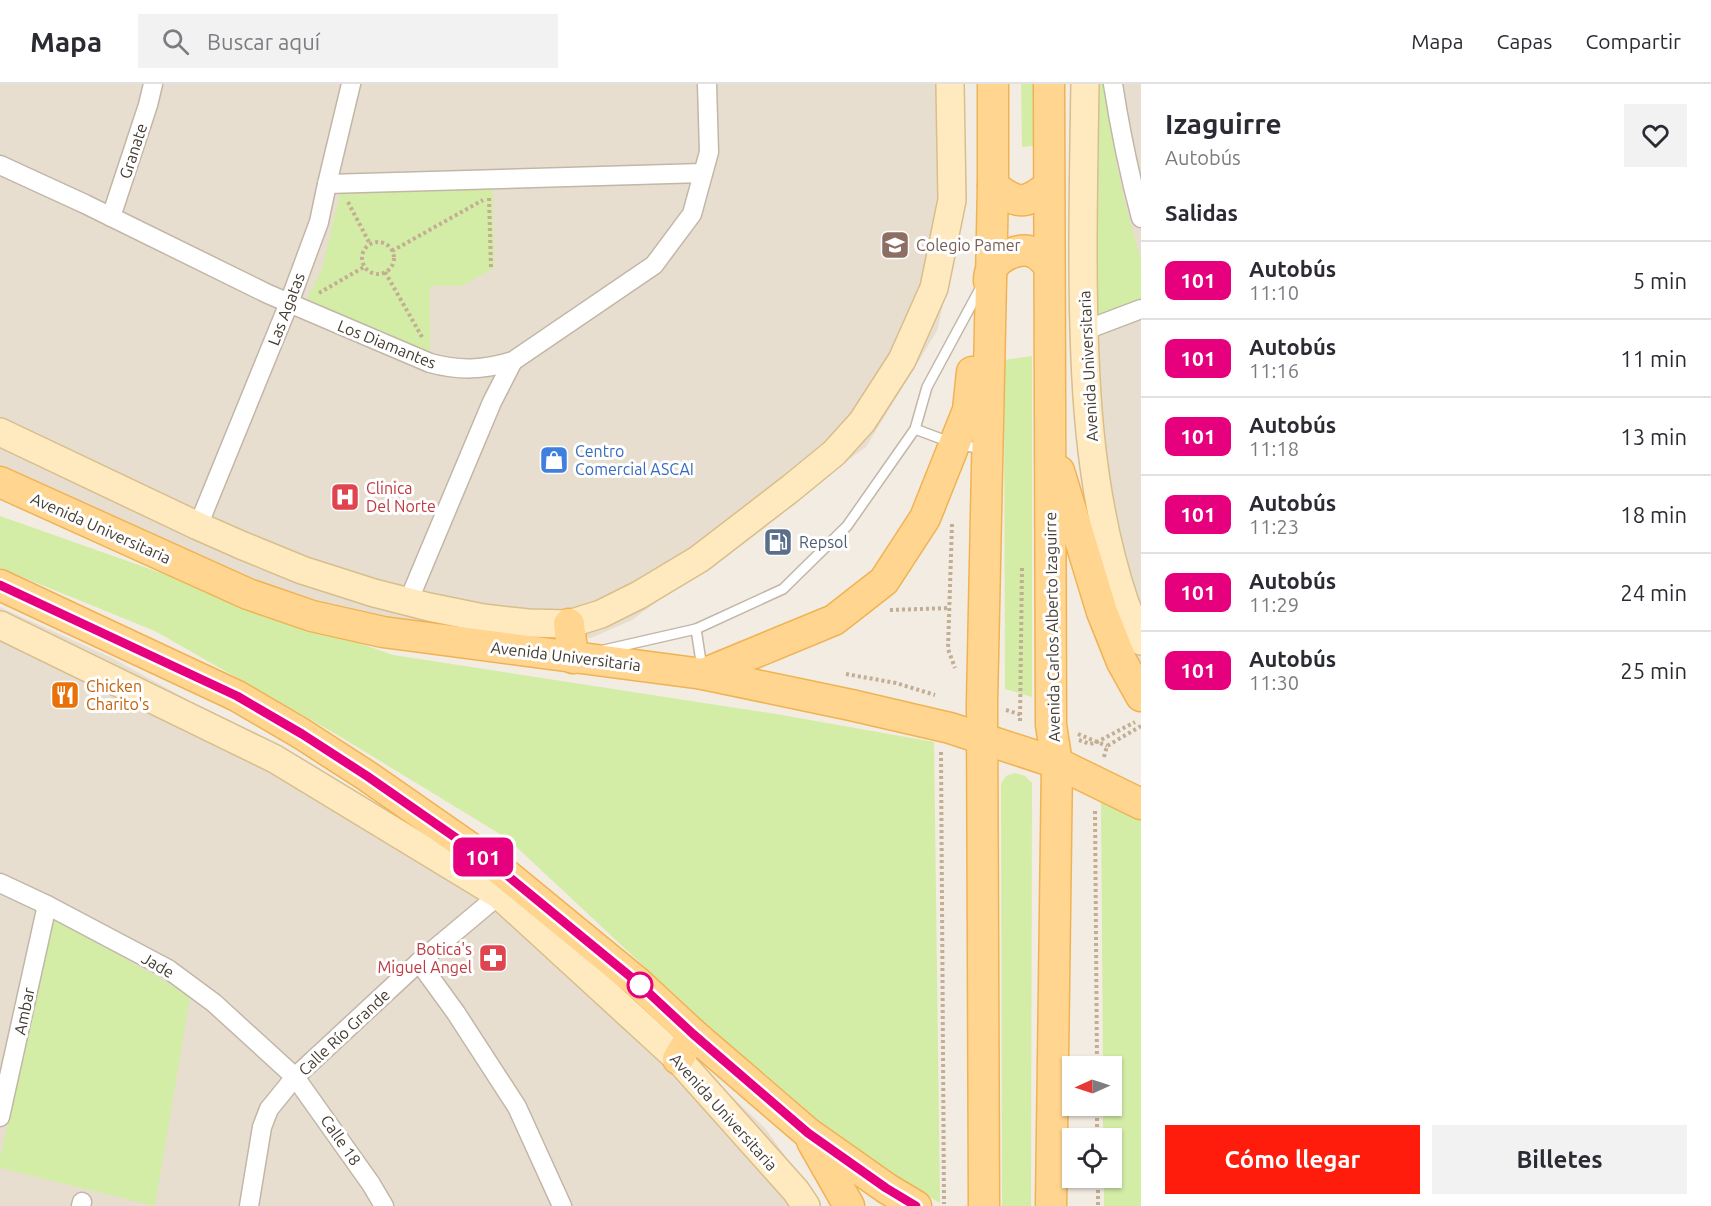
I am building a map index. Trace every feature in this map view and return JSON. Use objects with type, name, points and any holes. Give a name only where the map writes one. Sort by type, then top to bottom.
[{"type":"main road","points":[[984,1206],[982,703],[993,186],[993,84]]},
{"type":"main road","name":"Avenida Carlos Alberto Izaguirre","points":[[1049,84],[1049,436],[1061,728],[1057,763],[1051,1206]]},
{"type":"main road","points":[[993,186],[1015,200],[1027,201],[1049,186]]},
{"type":"main road","points":[[703,674],[834,620],[884,581],[925,518],[968,410],[975,352],[991,269],[1014,251],[1026,250],[1035,253],[1049,266]]},
{"type":"main road","points":[[1049,436],[1102,612],[1122,662],[1141,696]]},
{"type":"main road","name":"Avenida Universitaria","points":[[0,482],[248,594],[312,616],[383,632],[703,674],[851,705],[982,737],[1057,763],[1141,804]]},
{"type":"main road","name":"Avenida Universitaria","points":[[0,585],[237,696],[367,776],[492,863],[637,982],[693,1034],[808,1133],[886,1188],[930,1205]]},
{"type":"main road","points":[[569,624],[573,658]]},
{"type":"main road","points":[[678,1059],[693,1034]]},
{"type":"main road","points":[[808,1133],[849,1206]]},
{"type":"street","name":"Granate","points":[[111,217],[153,84]]},
{"type":"street","name":"Las Agatas","points":[[198,526],[289,303],[319,222],[351,84]]},
{"type":"street","name":"Los Diamantes","points":[[0,165],[289,303],[430,363],[450,368],[492,368],[513,361],[654,265],[692,214],[709,152],[707,84]]},
{"type":"street","name":"Avenida Universitaria","points":[[0,432],[198,526],[302,570],[374,593],[483,618],[528,623],[569,624],[601,614],[639,595],[699,559],[834,453],[862,422],[902,360],[934,288],[952,200],[950,84]]},
{"type":"street","name":"Avenida Universitaria","points":[[1085,84],[1083,331],[1089,421],[1098,495],[1110,553],[1126,604],[1141,641]]},
{"type":"street","points":[[1113,84],[1123,142],[1141,218]]},
{"type":"street","points":[[327,184],[703,173]]},
{"type":"street","points":[[1083,331],[1141,309]]},
{"type":"street","points":[[408,602],[492,402],[513,361]]},
{"type":"street","name":"Avenida Universitaria","points":[[0,625],[275,759],[499,895],[678,1059],[796,1191],[806,1206]]},
{"type":"street","name":"Jade","points":[[0,883],[47,905],[168,969],[214,1003],[295,1077]]},
{"type":"street","name":"Calle Río Grande","points":[[249,1206],[262,1127],[269,1109],[295,1077],[419,962],[499,895]]},
{"type":"street","name":"Ambar","points":[[0,1118],[47,905]]},
{"type":"street","points":[[419,962],[456,1013],[517,1107],[562,1206]]},
{"type":"street","name":"Calle 18","points":[[295,1077],[384,1206]]},
{"type":"lane","points":[[573,658],[696,629],[783,589],[847,526],[915,429],[927,387],[991,269]]},
{"type":"lane","points":[[915,429],[954,444],[988,450]]},
{"type":"lane","points":[[696,629],[703,674]]},
{"type":"path","points":[[343,193],[370,244]]},
{"type":"path","points":[[392,251],[489,194],[491,267]]},
{"type":"path","points":[[381,242],[392,251],[393,263],[385,272],[378,274],[364,267],[362,252],[370,244],[381,242]]},
{"type":"path","points":[[316,287],[311,298],[364,267]]},
{"type":"path","points":[[385,272],[423,338]]},
{"type":"path","points":[[952,514],[948,649],[959,678]]},
{"type":"path","points":[[845,611],[950,608]]},
{"type":"path","points":[[982,703],[1061,728],[1107,746]]},
{"type":"path","points":[[1097,1056],[1095,781],[1107,746],[1141,726]]},
{"type":"path","points":[[930,1205],[941,745],[950,728]]},
{"type":"path","points":[[1098,1188],[1098,1206]]},
{"type":"shaded area","points":[[0,84],[960,84],[961,222],[937,331],[866,447],[632,620],[591,638],[387,622],[254,582],[0,466]]},
{"type":"shaded area","points":[[1077,84],[1141,84],[1141,667],[1103,568],[1078,450],[1072,287]]},
{"type":"shaded area","points":[[0,607],[112,658],[389,811],[531,907],[765,1128],[821,1206],[0,1206]]},
{"type":"green space","points":[[1021,84],[1033,84],[1033,146],[1022,147]]},
{"type":"green space","points":[[1093,84],[1105,84],[1117,166],[1141,260],[1141,300],[1092,319]]},
{"type":"green space","points":[[493,188],[494,268],[462,286],[430,286],[430,355],[307,299],[322,269],[341,189]]},
{"type":"green space","points":[[1032,356],[1032,697],[1005,689],[1004,360]]},
{"type":"green space","points":[[0,516],[393,655],[776,714],[934,742],[940,1203],[829,1136],[508,839],[336,734],[155,631],[0,568]]},
{"type":"green space","points":[[1015,773],[1025,776],[1032,783],[1031,1206],[1002,1206],[1001,784],[1006,776]]},
{"type":"green space","points":[[1101,796],[1141,816],[1141,1206],[1104,1206],[1104,1188],[1122,1188],[1122,1128],[1103,1128],[1103,1116],[1122,1116],[1122,1056],[1103,1056]]},
{"type":"green space","points":[[53,919],[190,997],[155,1206],[0,1168],[0,1158]]},
{"type":"bus line","name":"101","points":[[0,585],[237,696],[367,776],[492,863],[637,982],[693,1034],[808,1133],[886,1188],[916,1206]]},
{"type":"place","name":"Colegio Pamer","points":[[895,245]]},
{"type":"place","name":"Centro Comercial ASCAI","points":[[554,460]]},
{"type":"place","name":"Clinica Del Norte","points":[[345,497]]},
{"type":"place","name":"Repsol","points":[[778,542]]},
{"type":"place","name":"Chicken Charito's","points":[[65,695]]},
{"type":"place","name":"Botica's Miguel Angel","points":[[493,958]]}]
